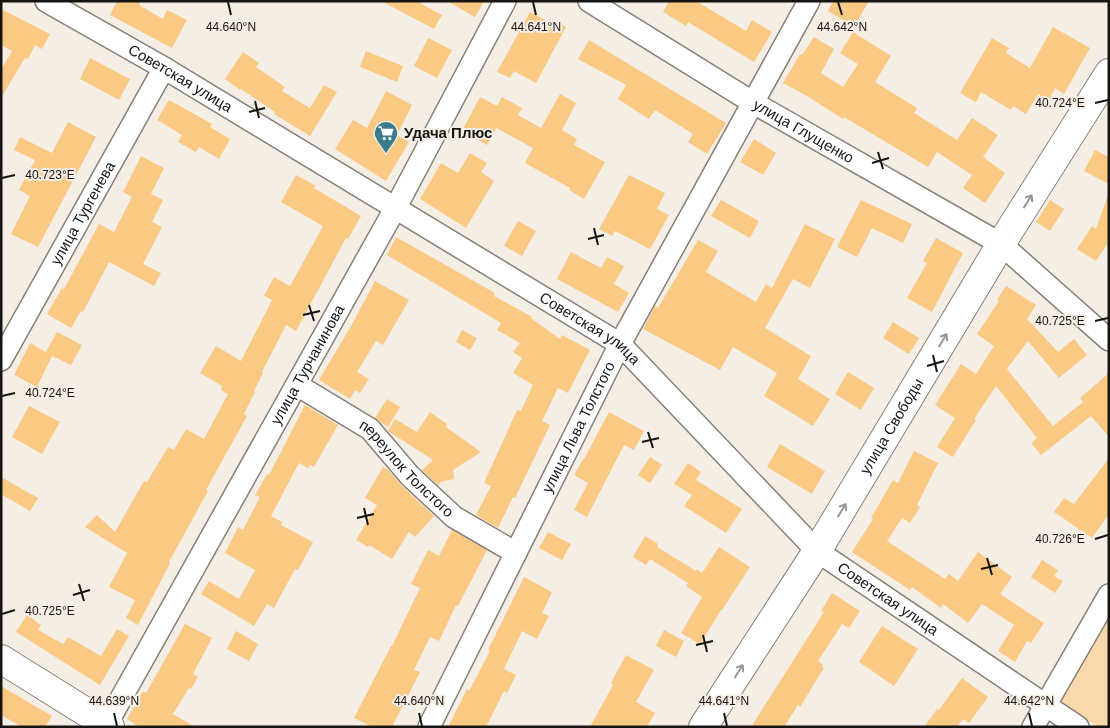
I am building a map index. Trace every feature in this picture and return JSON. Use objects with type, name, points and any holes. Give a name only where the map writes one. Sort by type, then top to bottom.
[{"type":"street","name":"Советская улица","points":[[46,1],[164,68],[620,344],[817,551],[1078,727]]},
{"type":"street","name":"улица Турчанинова","points":[[107,726],[396,207],[505,1]]},
{"type":"street","name":"улица Глущенко","points":[[589,1],[752,102],[1001,244],[1109,340]]},
{"type":"street","name":"улица Льва Толстого","points":[[429,727],[620,344],[809,1]]},
{"type":"street","name":"улица Тургенева","points":[[1,360],[164,68]]},
{"type":"street","name":"улица Свободы","points":[[703,727],[817,551],[1001,244],[1109,73]]},
{"type":"street","name":"переулок Толстого","points":[[297,385],[370,429],[410,476],[454,517],[516,553]]},
{"type":"street","points":[[1033,727],[1109,594]]},
{"type":"street","points":[[1,659],[107,726]]},
{"type":"shaded area","points":[[1109,609],[1109,727],[1098,727],[1058,699]]},
{"type":"building","points":[[117,1],[141,1],[139,5],[163,19],[167,10],[187,20],[172,48],[110,15]]},
{"type":"building","points":[[381,1],[416,1],[442,15],[434,29]]},
{"type":"building","points":[[447,1],[484,1],[475,17]]},
{"type":"building","points":[[669,1],[696,1],[746,31],[752,20],[772,32],[754,62],[688,22],[686,26],[663,12]]},
{"type":"building","points":[[833,1],[869,1],[854,27],[828,11]]},
{"type":"building","points":[[1,9],[50,34],[42,49],[35,45],[28,59],[25,58],[1,98],[1,70],[12,51],[1,45]]},
{"type":"building","points":[[530,12],[551,23],[552,19],[566,27],[536,83],[514,71],[510,78],[497,72]]},
{"type":"building","points":[[1053,27],[1090,48],[1064,94],[1055,88],[1049,100],[1038,94],[1026,114],[1013,106],[1011,110],[981,92],[976,102],[960,93],[992,38],[1009,48],[1006,53],[1030,68]]},
{"type":"building","points":[[853,32],[891,56],[875,82],[917,108],[914,113],[957,140],[972,118],[998,135],[983,157],[1005,173],[985,203],[963,188],[972,175],[937,152],[928,167],[783,83],[800,54],[802,55],[814,37],[834,49],[821,73],[843,87],[858,64],[840,53]]},
{"type":"building","points":[[428,38],[452,50],[437,78],[414,66]]},
{"type":"building","points":[[589,40],[726,123],[707,154],[688,142],[693,134],[655,110],[649,119],[618,99],[626,85],[578,59]]},
{"type":"building","points":[[366,51],[403,66],[397,82],[360,67]]},
{"type":"building","points":[[243,52],[259,63],[256,67],[285,87],[282,91],[310,108],[324,85],[337,92],[310,136],[274,114],[275,112],[225,79]]},
{"type":"building","points":[[90,58],[130,79],[119,100],[80,79]]},
{"type":"building","points":[[386,91],[412,105],[397,135],[409,142],[386,181],[335,149],[353,120],[367,128]]},
{"type":"building","points":[[560,94],[576,103],[562,130],[577,139],[574,145],[605,162],[584,199],[569,190],[570,188],[525,163],[533,148],[496,128],[487,145],[462,131],[480,97],[497,106],[502,97],[522,108],[518,115],[541,128]]},
{"type":"building","points":[[169,100],[212,124],[210,127],[230,139],[219,159],[199,147],[196,152],[178,142],[182,135],[157,120]]},
{"type":"building","points":[[68,122],[96,137],[38,247],[11,234],[30,196],[19,190],[35,160],[14,150],[20,137],[52,153]]},
{"type":"building","points":[[754,139],[776,153],[763,175],[740,162]]},
{"type":"building","points":[[1095,150],[1109,157],[1109,184],[1084,171]]},
{"type":"building","points":[[470,153],[487,163],[481,172],[494,181],[466,228],[420,199],[441,163],[458,173]]},
{"type":"building","points":[[141,156],[164,168],[151,194],[163,200],[152,222],[162,227],[143,264],[161,273],[154,286],[109,262],[83,312],[81,311],[71,328],[47,314],[62,288],[64,289],[99,224],[114,232],[132,197],[123,192]]},
{"type":"building","points":[[296,175],[361,216],[348,239],[346,238],[296,331],[286,325],[262,372],[244,414],[247,416],[206,490],[208,491],[169,562],[138,625],[126,618],[135,600],[109,587],[127,553],[85,527],[97,515],[115,532],[144,481],[147,482],[168,447],[174,450],[186,429],[204,439],[228,394],[221,390],[222,386],[200,373],[216,346],[241,361],[272,300],[264,296],[274,277],[290,286],[323,226],[281,202]]},
{"type":"building","points":[[629,175],[665,193],[657,209],[669,215],[650,249],[615,231],[612,236],[599,229]]},
{"type":"building","points":[[1107,198],[1109,198],[1109,241],[1096,261],[1077,249],[1092,226],[1096,229]]},
{"type":"building","points":[[721,200],[759,221],[750,238],[711,216]]},
{"type":"building","points":[[861,200],[912,224],[903,243],[872,228],[857,257],[837,247]]},
{"type":"building","points":[[1050,200],[1064,209],[1050,231],[1036,222]]},
{"type":"building","points":[[518,221],[536,231],[522,256],[504,246]]},
{"type":"building","points":[[805,224],[835,239],[810,288],[793,279],[765,328],[811,356],[798,379],[830,399],[813,426],[764,396],[777,373],[733,347],[720,370],[643,329],[655,306],[658,308],[698,240],[718,251],[706,272],[756,302],[766,284],[772,288]]},
{"type":"building","points":[[396,237],[495,293],[494,296],[532,317],[560,339],[562,335],[590,350],[568,393],[558,388],[542,421],[550,425],[515,498],[513,497],[498,528],[476,515],[491,486],[484,483],[517,410],[521,411],[533,385],[513,373],[522,358],[513,352],[520,343],[497,330],[501,323],[387,255]]},
{"type":"building","points":[[936,238],[963,253],[932,312],[907,298],[927,263],[923,261]]},
{"type":"building","points":[[571,252],[601,268],[607,257],[624,266],[614,284],[629,293],[618,312],[557,279]]},
{"type":"building","points":[[375,281],[409,300],[383,345],[376,341],[357,372],[369,379],[360,393],[355,390],[350,399],[319,380]]},
{"type":"building","points":[[1006,286],[1036,305],[1027,319],[1058,352],[1074,339],[1087,355],[1059,378],[1028,341],[1007,369],[1053,426],[1083,402],[1080,398],[1109,373],[1109,437],[1091,416],[1041,455],[1031,443],[1037,438],[996,386],[974,419],[976,420],[953,457],[937,447],[955,418],[935,405],[961,364],[976,374],[994,346],[977,334],[999,301],[997,300]]},
{"type":"building","points":[[893,322],[919,338],[909,354],[883,338]]},
{"type":"building","points":[[462,330],[477,338],[470,350],[456,342]]},
{"type":"building","points":[[57,332],[82,345],[71,365],[52,356],[37,387],[14,375],[30,343],[46,352]]},
{"type":"building","points":[[848,372],[874,388],[861,410],[835,394]]},
{"type":"building","points":[[387,399],[400,407],[388,427],[375,418]]},
{"type":"building","points":[[305,405],[338,425],[314,467],[310,465],[308,468],[299,463],[271,516],[282,522],[281,525],[313,542],[298,570],[295,569],[274,608],[267,604],[254,626],[201,594],[209,581],[239,599],[255,570],[225,553],[238,527],[243,530],[260,497],[255,495],[267,474],[269,475]]},
{"type":"building","points":[[29,406],[60,422],[42,454],[12,437]]},
{"type":"building","points":[[430,412],[447,424],[446,427],[481,452],[453,470],[454,479],[441,482],[438,485],[422,470],[433,460],[388,431],[395,419],[417,432]]},
{"type":"building","points":[[609,412],[644,431],[634,450],[624,445],[587,517],[574,510],[588,483],[574,475]]},
{"type":"building","points":[[780,444],[825,471],[812,494],[767,467]]},
{"type":"building","points":[[914,451],[938,463],[917,505],[920,507],[910,523],[902,518],[887,541],[945,579],[949,574],[958,581],[978,552],[1012,577],[1000,594],[1044,623],[1031,643],[1027,641],[1015,662],[998,651],[1014,625],[982,604],[968,623],[943,604],[941,608],[912,587],[910,590],[852,552],[873,519],[871,518],[893,480],[898,483]]},
{"type":"building","points":[[650,457],[662,465],[650,483],[638,475]]},
{"type":"building","points":[[1109,458],[1109,514],[1092,538],[1054,512],[1064,498],[1074,504]]},
{"type":"building","points":[[688,463],[701,472],[696,480],[742,509],[726,533],[684,506],[692,495],[674,484]]},
{"type":"building","points":[[383,467],[434,516],[415,537],[409,532],[392,559],[369,545],[368,547],[356,540],[377,505],[365,498]]},
{"type":"building","points":[[1,477],[38,498],[30,511],[1,494]]},
{"type":"building","points":[[452,530],[487,550],[458,606],[456,605],[439,641],[430,637],[414,670],[420,672],[392,727],[372,727],[354,718],[420,588],[411,584],[428,550],[439,556]]},
{"type":"building","points":[[548,532],[571,544],[562,560],[539,548]]},
{"type":"building","points":[[645,536],[658,544],[657,547],[702,573],[719,547],[750,567],[700,644],[681,633],[702,597],[686,586],[688,583],[650,559],[646,565],[633,557]]},
{"type":"building","points":[[1042,560],[1058,570],[1054,576],[1063,581],[1055,593],[1031,577]]},
{"type":"building","points":[[524,577],[552,592],[542,613],[549,616],[537,639],[522,631],[504,669],[516,675],[507,693],[504,691],[486,727],[448,727],[467,689],[469,691],[490,651],[488,650]]},
{"type":"building","points":[[832,593],[860,611],[849,628],[842,624],[818,661],[824,668],[800,707],[798,705],[784,727],[751,727],[824,612],[821,611]]},
{"type":"building","points":[[27,615],[41,625],[38,630],[63,644],[68,637],[101,656],[117,629],[129,636],[100,685],[16,632]]},
{"type":"building","points":[[185,624],[212,638],[193,674],[198,677],[173,714],[195,727],[139,727],[127,719],[143,691],[146,693]]},
{"type":"building","points":[[882,626],[918,649],[894,686],[859,662]]},
{"type":"building","points":[[664,630],[684,641],[676,657],[656,646]]},
{"type":"building","points":[[236,631],[258,644],[249,661],[227,649]]},
{"type":"building","points":[[626,655],[654,670],[636,702],[655,713],[647,727],[590,727],[613,685],[611,683]]},
{"type":"building","points":[[962,678],[988,697],[969,723],[963,719],[957,727],[924,727],[937,709],[939,710]]},
{"type":"building","points":[[1,686],[52,716],[45,727],[22,727],[1,715]]},
{"type":"place","name":"Удача Плюс","points":[[386,154]]}]
